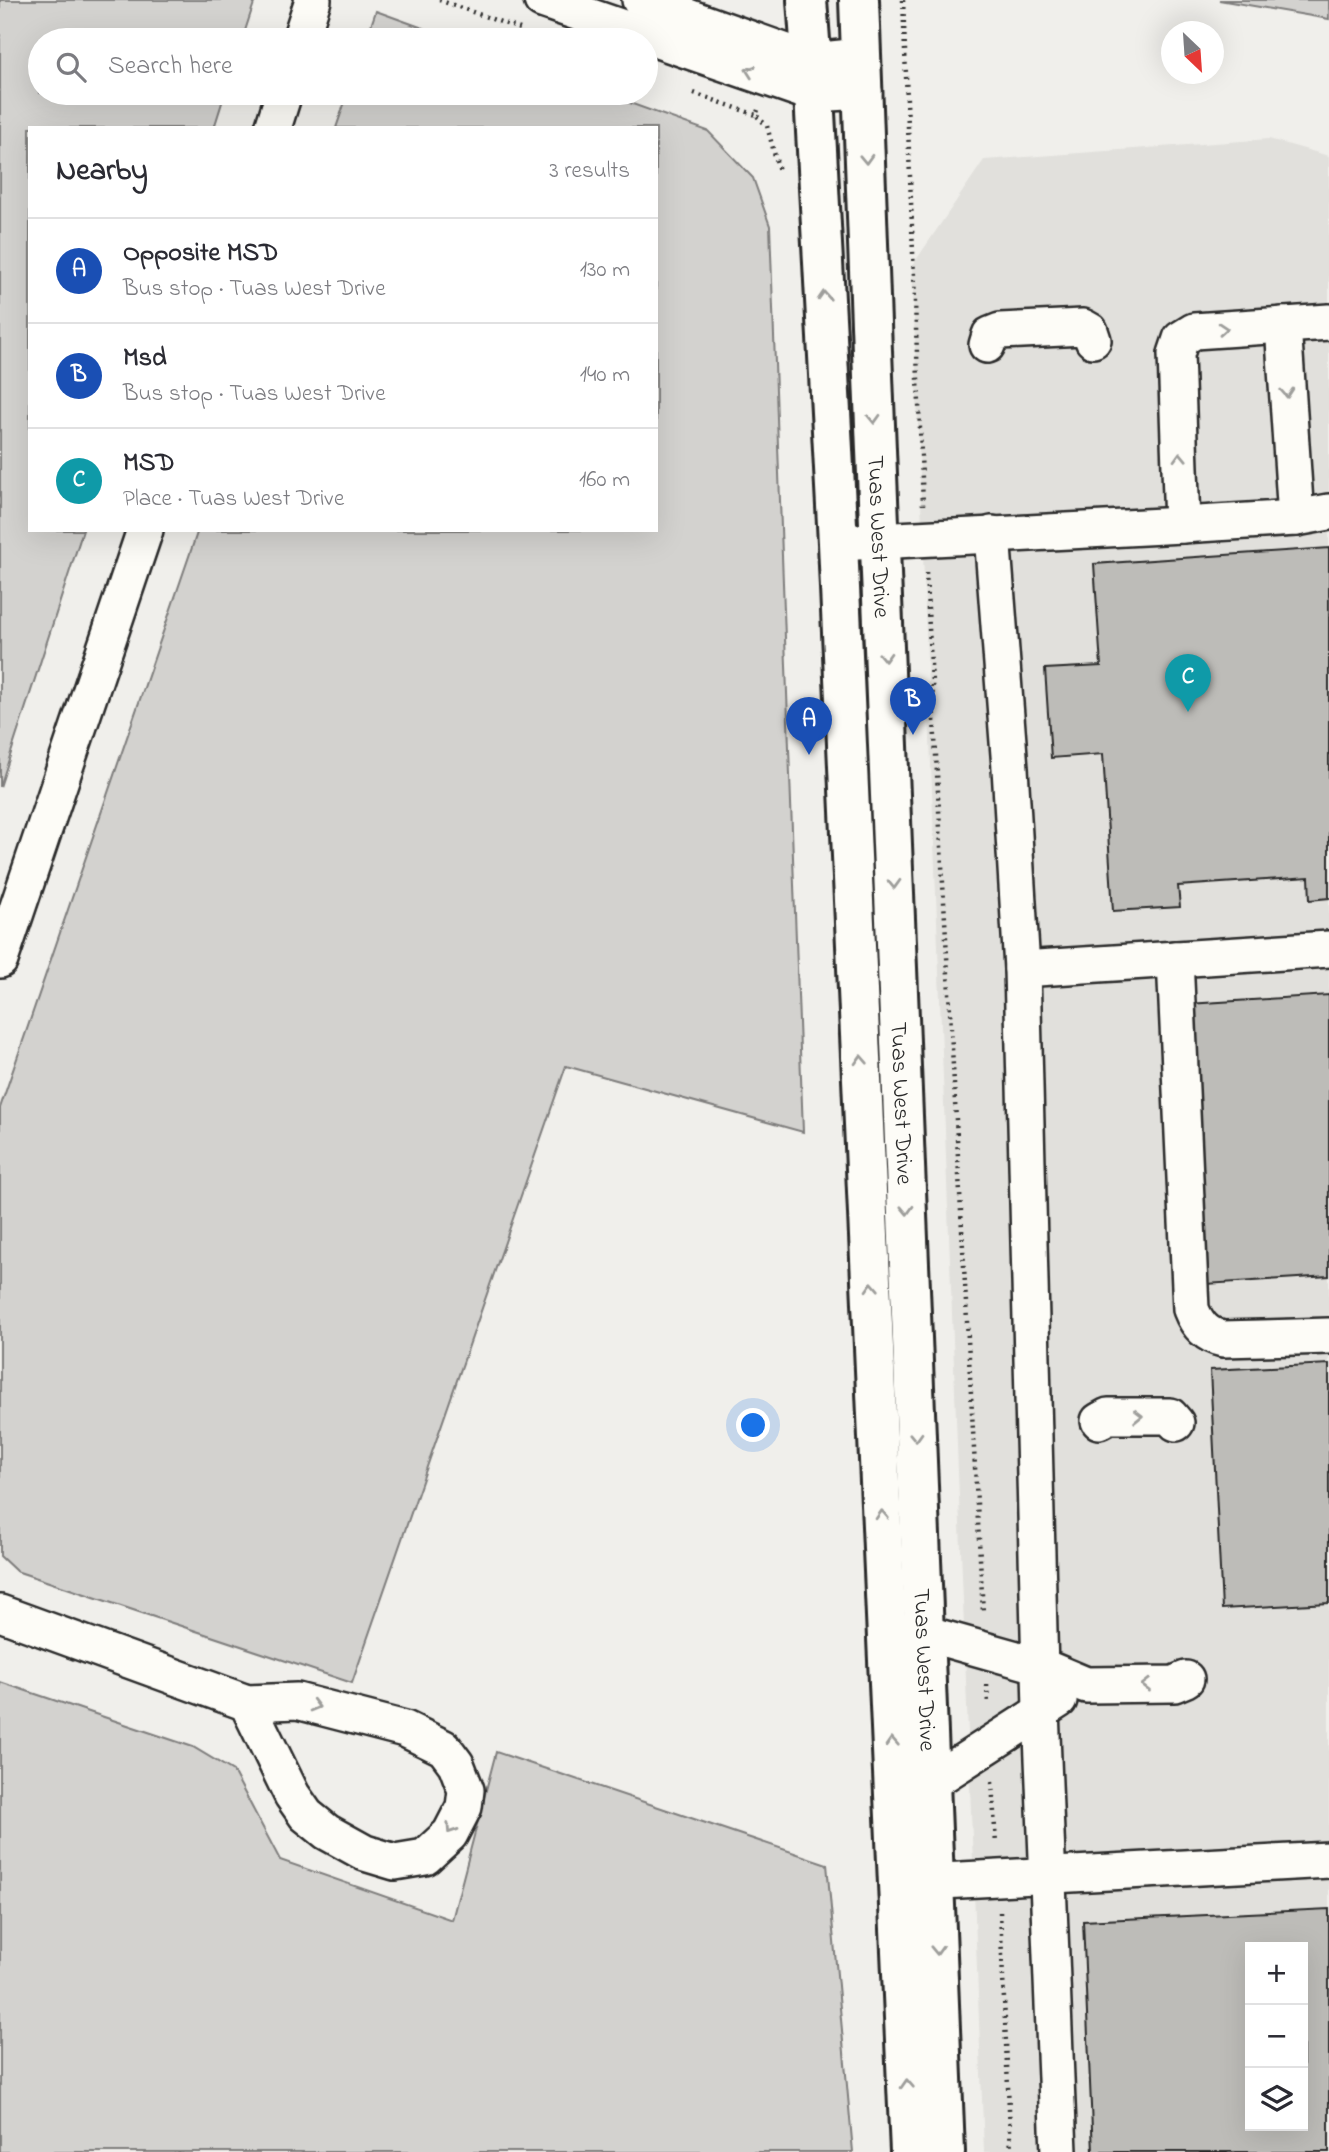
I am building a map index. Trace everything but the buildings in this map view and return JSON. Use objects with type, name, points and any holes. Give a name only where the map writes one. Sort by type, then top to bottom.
[{"type":"main road","name":"Tuas West Drive","points":[[807,0],[912,1782],[916,1883],[910,2152]]},
{"type":"main road","name":"Tuas West Drive","points":[[859,0],[924,1633],[912,1782]]},
{"type":"main road","name":"Tuas West Drive","points":[[916,1883],[946,2152]]},
{"type":"street","points":[[304,28],[313,0]]},
{"type":"street","points":[[542,0],[639,28]]},
{"type":"street","points":[[640,0],[813,78]]},
{"type":"street","points":[[658,33],[813,78],[863,73]]},
{"type":"street","points":[[273,126],[280,105]]},
{"type":"street","points":[[1182,526],[1176,354],[1181,339],[1194,331],[1329,322]]},
{"type":"street","points":[[838,542],[1182,526],[1312,515],[1283,325]]},
{"type":"street","points":[[987,345],[990,335],[1000,331],[1083,327],[1090,331],[1093,340]]},
{"type":"street","points":[[0,960],[144,532]]},
{"type":"street","points":[[992,534],[1022,970],[1041,1710],[1059,2152]]},
{"type":"street","points":[[1022,970],[1329,949]]},
{"type":"street","points":[[1175,959],[1191,1309],[1195,1319],[1202,1329],[1223,1339],[1329,1336]]},
{"type":"street","points":[[1098,1421],[1108,1416],[1170,1416],[1176,1423]]},
{"type":"street","points":[[0,1613],[247,1703],[298,1701],[405,1729],[444,1748],[456,1764],[466,1790],[464,1807],[450,1834],[425,1857],[395,1862],[365,1853],[327,1832],[306,1815],[292,1795],[247,1703]]},
{"type":"street","points":[[924,1633],[1041,1666],[1096,1685],[1174,1684],[1186,1679]]},
{"type":"street","points":[[912,1782],[990,1744],[1041,1710],[1096,1685]]},
{"type":"street","points":[[916,1883],[1329,1860]]},
{"type":"path","points":[[439,0],[517,28]]},
{"type":"path","points":[[903,0],[924,539],[1011,2152]]},
{"type":"path","points":[[682,89],[756,115]]},
{"type":"shaded area","points":[[0,0],[255,0],[246,28],[28,28],[28,105],[221,105],[215,126],[28,126],[28,532],[82,532],[0,787]]},
{"type":"shaded area","points":[[1219,0],[1329,0],[1329,19]]},
{"type":"shaded area","points":[[376,11],[423,28],[370,28]]},
{"type":"shaded area","points":[[344,105],[635,105],[708,131],[753,178],[770,226],[803,1132],[566,1066],[352,1683],[16,1571],[0,1556],[0,1108],[197,532],[658,532],[658,126],[337,126]]},
{"type":"shaded area","points":[[1269,139],[1329,156],[1329,2152],[984,2152],[912,266],[984,160]]},
{"type":"shaded area","points":[[0,1682],[193,1747],[233,1771],[280,1860],[452,1920],[496,1752],[827,1864],[853,2152],[0,2152]]},
{"type":"place","name":"MSD","points":[[1188,712]]},
{"type":"place","name":"Msd","points":[[913,735]]},
{"type":"place","name":"Opposite MSD","points":[[809,755]]}]
